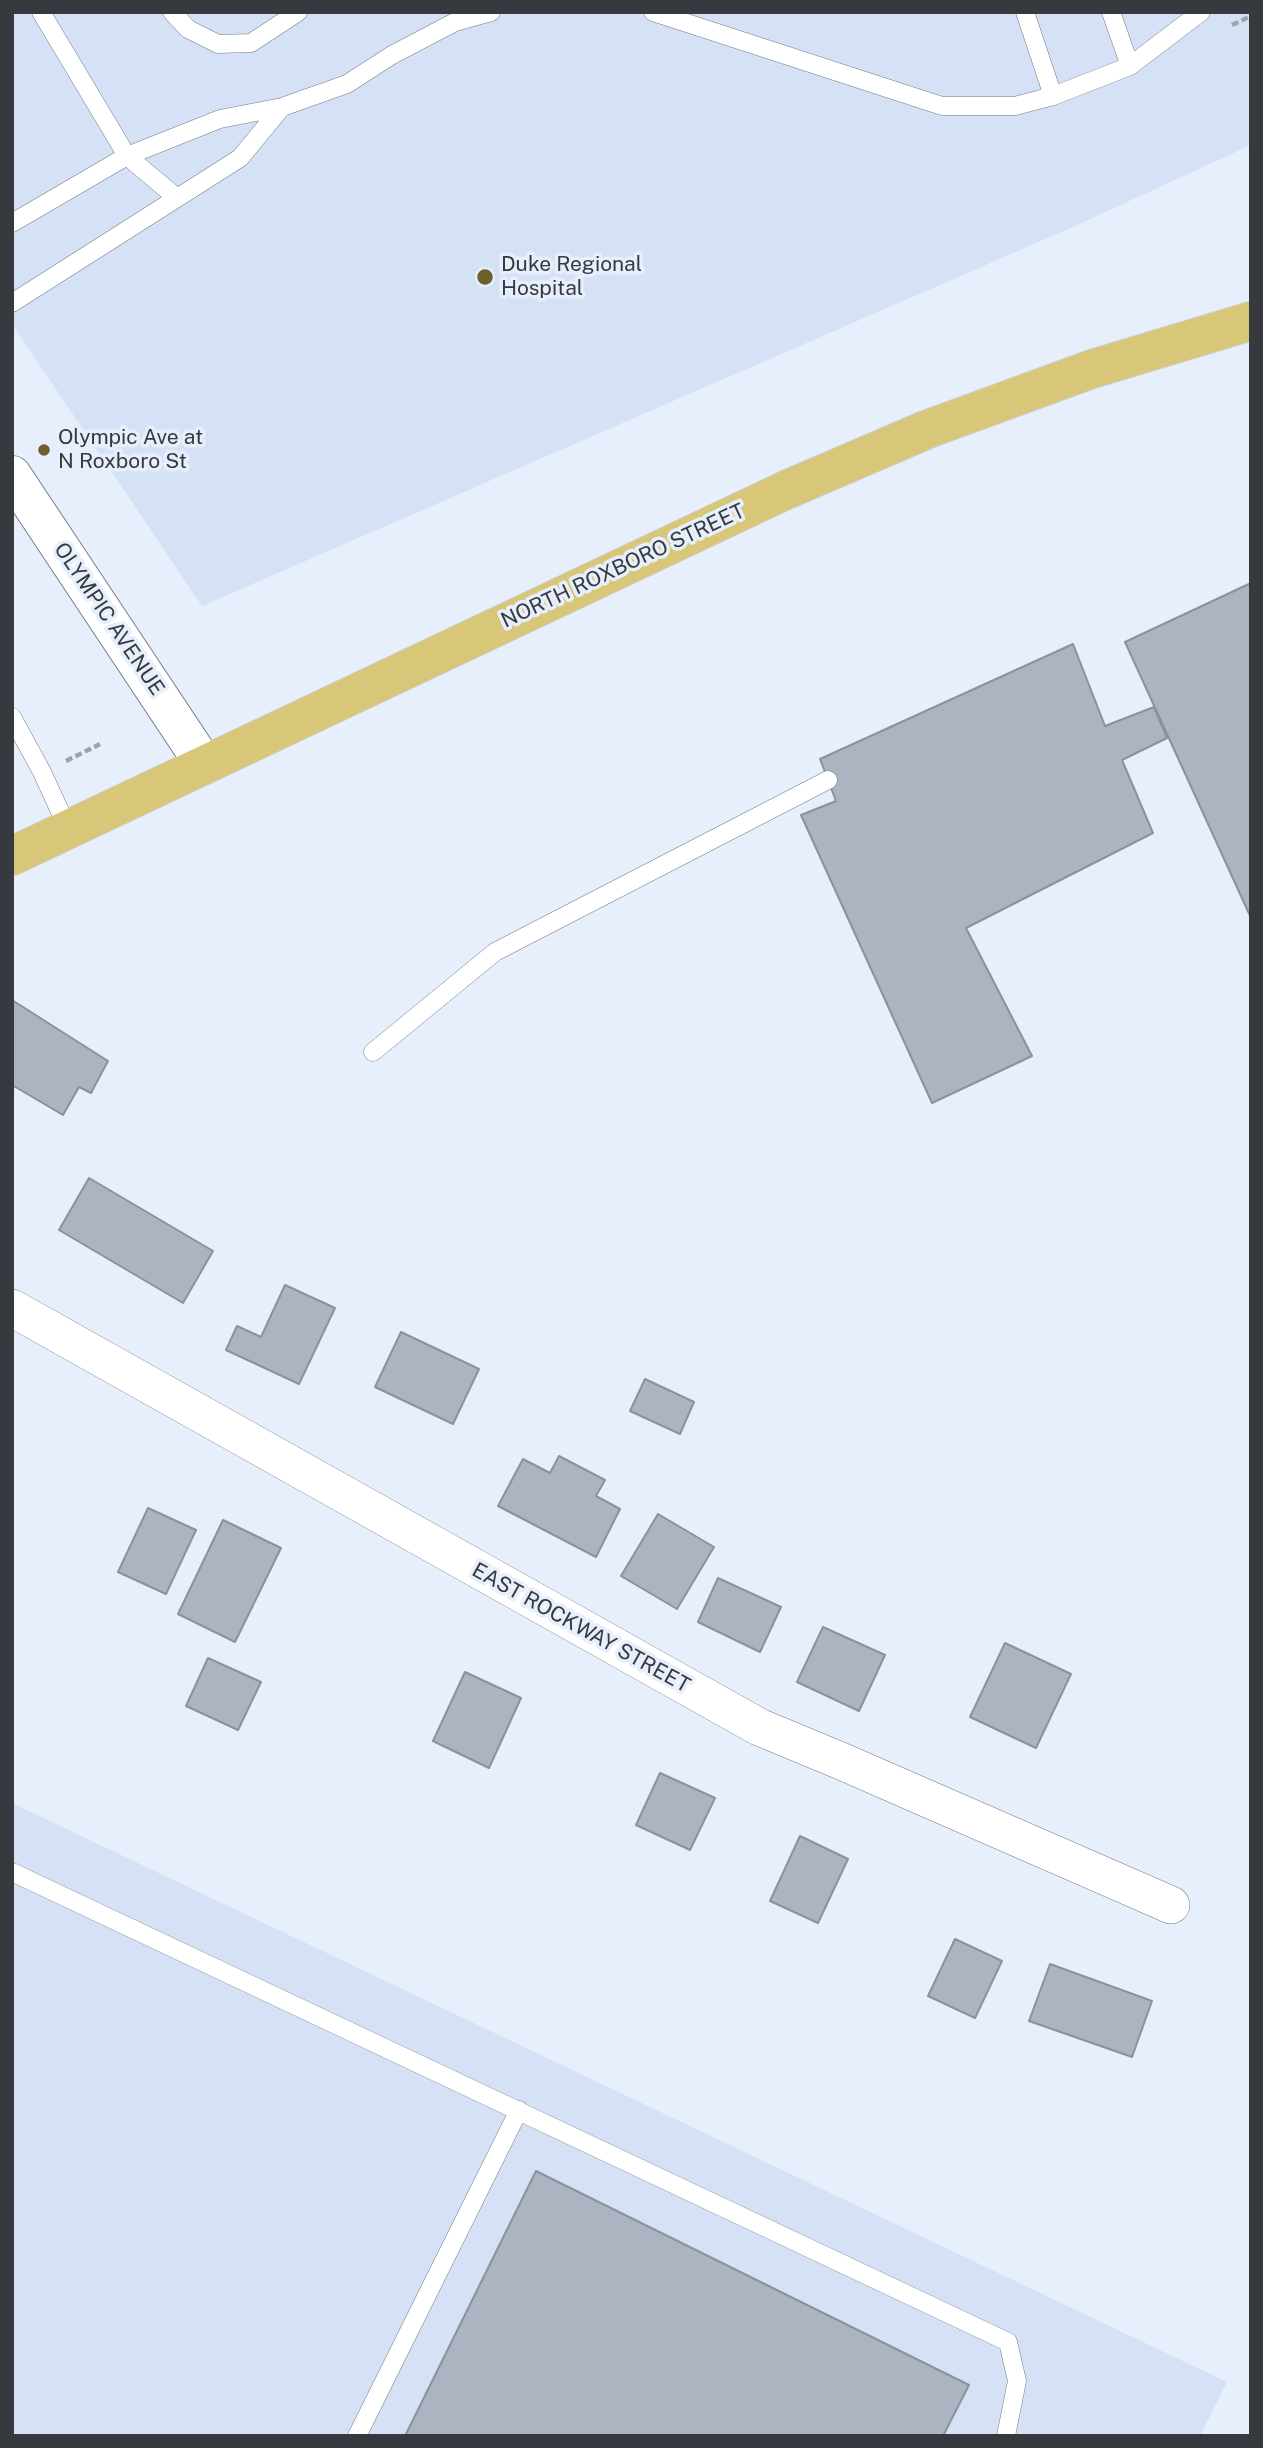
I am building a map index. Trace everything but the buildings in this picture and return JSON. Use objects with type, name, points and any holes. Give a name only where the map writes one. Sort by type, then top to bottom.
[{"type":"main road","name":"NORTH ROXBORO STREET","points":[[12,856],[786,490],[928,429],[1092,369],[1251,321]]},
{"type":"street","name":"OLYMPIC AVENUE","points":[[12,475],[204,764]]},
{"type":"street","name":"EAST ROCKWAY STREET","points":[[12,1308],[759,1727],[1171,1905]]},
{"type":"lane","points":[[41,12],[127,156],[177,198]]},
{"type":"lane","points":[[172,12],[188,29],[219,44],[251,43],[298,12]]},
{"type":"lane","points":[[12,223],[127,156],[220,119],[282,107],[347,84],[392,55],[455,22],[491,12]]},
{"type":"lane","points":[[653,12],[942,106],[1015,106],[1053,96],[1130,66],[1201,12]]},
{"type":"lane","points":[[1025,12],[1053,96]]},
{"type":"lane","points":[[1111,12],[1130,66]]},
{"type":"lane","points":[[12,303],[240,158],[282,107]]},
{"type":"lane","points":[[13,719],[68,828]]},
{"type":"lane","points":[[373,1052],[495,952],[828,780]]},
{"type":"lane","points":[[12,1872],[1008,2342],[1017,2381],[1006,2436]]},
{"type":"lane","points":[[356,2436],[519,2110]]},
{"type":"path","points":[[1231,25],[1251,16]]},
{"type":"shaded area","name":"Duke Regional Hospital","points":[[12,12],[1251,12],[1251,145],[1064,231],[202,606],[12,324]]},
{"type":"shaded area","points":[[12,1803],[1227,2382],[1200,2436],[12,2436]]},
{"type":"place","name":"Duke Regional Hospital","points":[[485,277]]},
{"type":"place","name":"Olympic Ave at N Roxboro St","points":[[44,450]]}]
